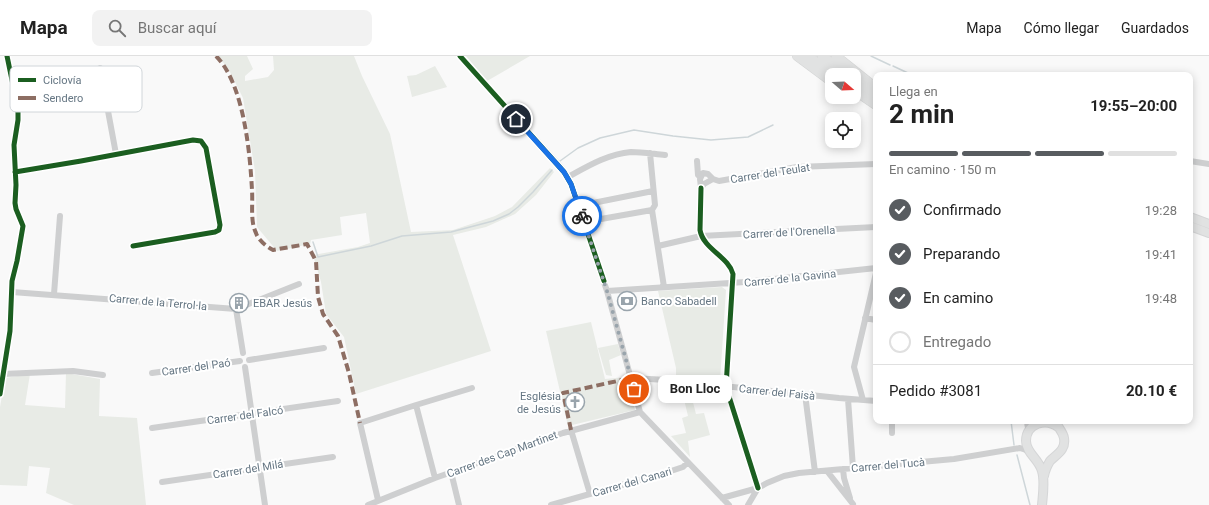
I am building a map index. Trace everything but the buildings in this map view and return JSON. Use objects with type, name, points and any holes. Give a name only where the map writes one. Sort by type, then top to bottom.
[{"type":"highway","points":[[797,56],[825,77]]},
{"type":"highway","points":[[808,56],[825,68]]},
{"type":"highway","points":[[822,56],[838,68]]},
{"type":"highway","points":[[836,56],[873,86]]},
{"type":"highway","points":[[861,84],[873,92]]},
{"type":"highway","points":[[861,97],[873,103]]},
{"type":"main road","points":[[1193,218],[1209,224]]},
{"type":"main road","points":[[1193,227],[1209,233]]},
{"type":"main road","points":[[1038,424],[1032,427],[1028,436],[1029,450],[1042,469],[1042,505]]},
{"type":"main road","points":[[1043,478],[1047,466],[1058,454],[1064,444],[1062,432],[1057,424]]},
{"type":"main road","points":[[1035,457],[1048,460],[1054,458]]},
{"type":"street","points":[[7,56],[10,70]]},
{"type":"street","points":[[460,56],[561,167],[568,177],[604,281],[640,412],[729,505]]},
{"type":"street","points":[[0,394],[10,331],[12,282],[18,261],[23,226],[16,209],[14,145],[18,112]]},
{"type":"street","points":[[108,112],[116,154]]},
{"type":"street","points":[[15,172],[192,140],[201,141],[206,148],[220,225],[219,230],[216,232],[133,246]]},
{"type":"street","points":[[568,177],[596,162],[616,155],[632,152],[665,155]]},
{"type":"street","points":[[650,153],[654,205],[652,210],[664,287]]},
{"type":"street","points":[[697,160],[701,188],[701,236],[730,267],[733,274],[726,387],[758,488],[748,505]]},
{"type":"street","points":[[1193,161],[1209,164]]},
{"type":"street","name":"Carrer del Teulat","points":[[700,177],[703,173],[708,174],[713,179],[719,181],[797,167],[873,164]]},
{"type":"street","points":[[701,188],[704,184],[713,179]]},
{"type":"street","points":[[578,206],[653,192]]},
{"type":"street","points":[[584,222],[652,210]]},
{"type":"street","points":[[54,294],[60,216]]},
{"type":"street","name":"Carrer de l'Orenella","points":[[658,246],[701,236],[873,227]]},
{"type":"street","name":"Carrer de la Gavina","points":[[607,291],[733,283],[873,268]]},
{"type":"street","name":"Carrer de la Terrol·la","points":[[12,292],[236,309],[299,284]]},
{"type":"street","points":[[863,400],[854,367],[865,318],[873,297]]},
{"type":"street","points":[[236,309],[243,353],[240,361],[245,367],[265,505]]},
{"type":"street","points":[[865,318],[873,319]]},
{"type":"street","points":[[249,360],[324,348]]},
{"type":"street","points":[[243,353],[246,354],[249,360],[249,363],[245,367]]},
{"type":"street","name":"Carrer del Paó","points":[[152,373],[240,361]]},
{"type":"street","points":[[3,374],[73,370],[103,375]]},
{"type":"street","name":"Carrer del Faisà","points":[[630,378],[667,380],[873,401]]},
{"type":"street","points":[[372,503],[360,423],[472,388]]},
{"type":"street","points":[[805,394],[815,472]]},
{"type":"street","points":[[848,399],[852,468]]},
{"type":"street","name":"Carrer del Falcó","points":[[152,428],[338,401]]},
{"type":"street","points":[[416,405],[435,478]]},
{"type":"street","name":"Carrer des Cap Martinet","points":[[372,503],[451,472],[571,430],[640,412]]},
{"type":"street","points":[[892,424],[892,433]]},
{"type":"street","points":[[1020,448],[1028,436],[1026,424]]},
{"type":"street","points":[[571,430],[590,494]]},
{"type":"street","name":"Carrer del Tucà","points":[[722,498],[758,488],[767,482],[784,476],[954,459],[1020,448],[1029,450]]},
{"type":"street","name":"Carrer del Milá","points":[[162,482],[333,457]]},
{"type":"street","name":"Carrer del Canari","points":[[551,505],[678,469],[683,467],[688,462]]},
{"type":"street","points":[[843,469],[848,492],[853,505]]},
{"type":"street","points":[[827,471],[853,505]]},
{"type":"street","points":[[451,472],[459,505]]},
{"type":"shaded area","points":[[218,56],[247,56],[253,69],[245,76],[245,81],[268,77],[274,70],[273,56],[354,56],[390,134],[411,232],[453,230],[495,216],[512,207],[550,168],[554,172],[536,195],[515,214],[486,227],[453,235],[491,351],[356,394],[344,337],[326,314],[321,282],[313,255],[358,247],[370,243],[366,213],[340,217],[342,235],[311,240],[310,244],[277,251],[257,227],[255,171],[243,98],[229,70]]},
{"type":"shaded area","points":[[466,56],[530,56],[487,81]]},
{"type":"shaded area","points":[[435,66],[447,87],[412,97],[407,76],[416,75]]},
{"type":"shaded area","points":[[722,287],[726,290],[720,381],[676,378],[676,368],[658,291]]},
{"type":"shaded area","points":[[591,322],[605,379],[626,377],[635,410],[568,426],[546,331]]},
{"type":"shaded area","points":[[618,344],[621,355],[609,360],[612,376],[606,375],[598,348]]},
{"type":"shaded area","points":[[66,373],[100,379],[99,416],[137,418],[146,505],[74,505],[46,493],[50,468],[29,466],[27,486],[0,485],[0,407],[5,378],[30,374],[25,405],[65,408]]},
{"type":"shaded area","points":[[681,387],[689,387],[696,414],[704,413],[710,435],[688,441],[690,457],[671,436],[686,433],[682,418],[688,416]]},
{"type":"waterway","points":[[871,56],[890,65]]},
{"type":"waterway","points":[[893,66],[906,72]]},
{"type":"waterway","points":[[560,161],[578,148],[600,138],[634,130],[711,140],[748,137],[773,125]]},
{"type":"waterway","points":[[313,242],[318,257],[371,246],[402,236],[451,232],[493,221],[509,214],[518,207],[552,170]]},
{"type":"waterway","points":[[1011,424],[1014,445]]},
{"type":"waterway","points":[[1017,455],[1030,505]]},
{"type":"marked path","points":[[216,56],[226,68],[239,101],[244,120],[252,190],[252,218],[257,236],[273,250],[307,244],[316,261],[318,297],[323,314],[338,336],[349,373],[360,423]]},
{"type":"marked path","points":[[571,430],[563,393],[631,378]]},
{"type":"cycle path","points":[[7,56],[10,70]]},
{"type":"cycle path","points":[[460,56],[564,172],[571,184],[604,281]]},
{"type":"cycle path","points":[[0,394],[10,331],[12,281],[23,226],[15,203],[16,185],[14,145],[18,112]]},
{"type":"cycle path","points":[[15,172],[193,140],[201,141],[206,148],[220,225],[219,230],[215,232],[133,246]]},
{"type":"cycle path","points":[[701,188],[700,230],[702,237],[727,263],[733,274],[726,387],[758,488]]},
{"type":"way so far","points":[[582,216],[607,291],[634,389]]},
{"type":"place","name":"Banco Sabadell","points":[[627,301]]},
{"type":"place","name":"EBAR Jesús","points":[[239,303]]},
{"type":"place","name":"Bon Lloc","points":[[634,389]]},
{"type":"place","name":"Església de Jesús","points":[[575,402]]},
{"type":"route","points":[[516,119],[556,161],[568,177],[582,216]]}]
